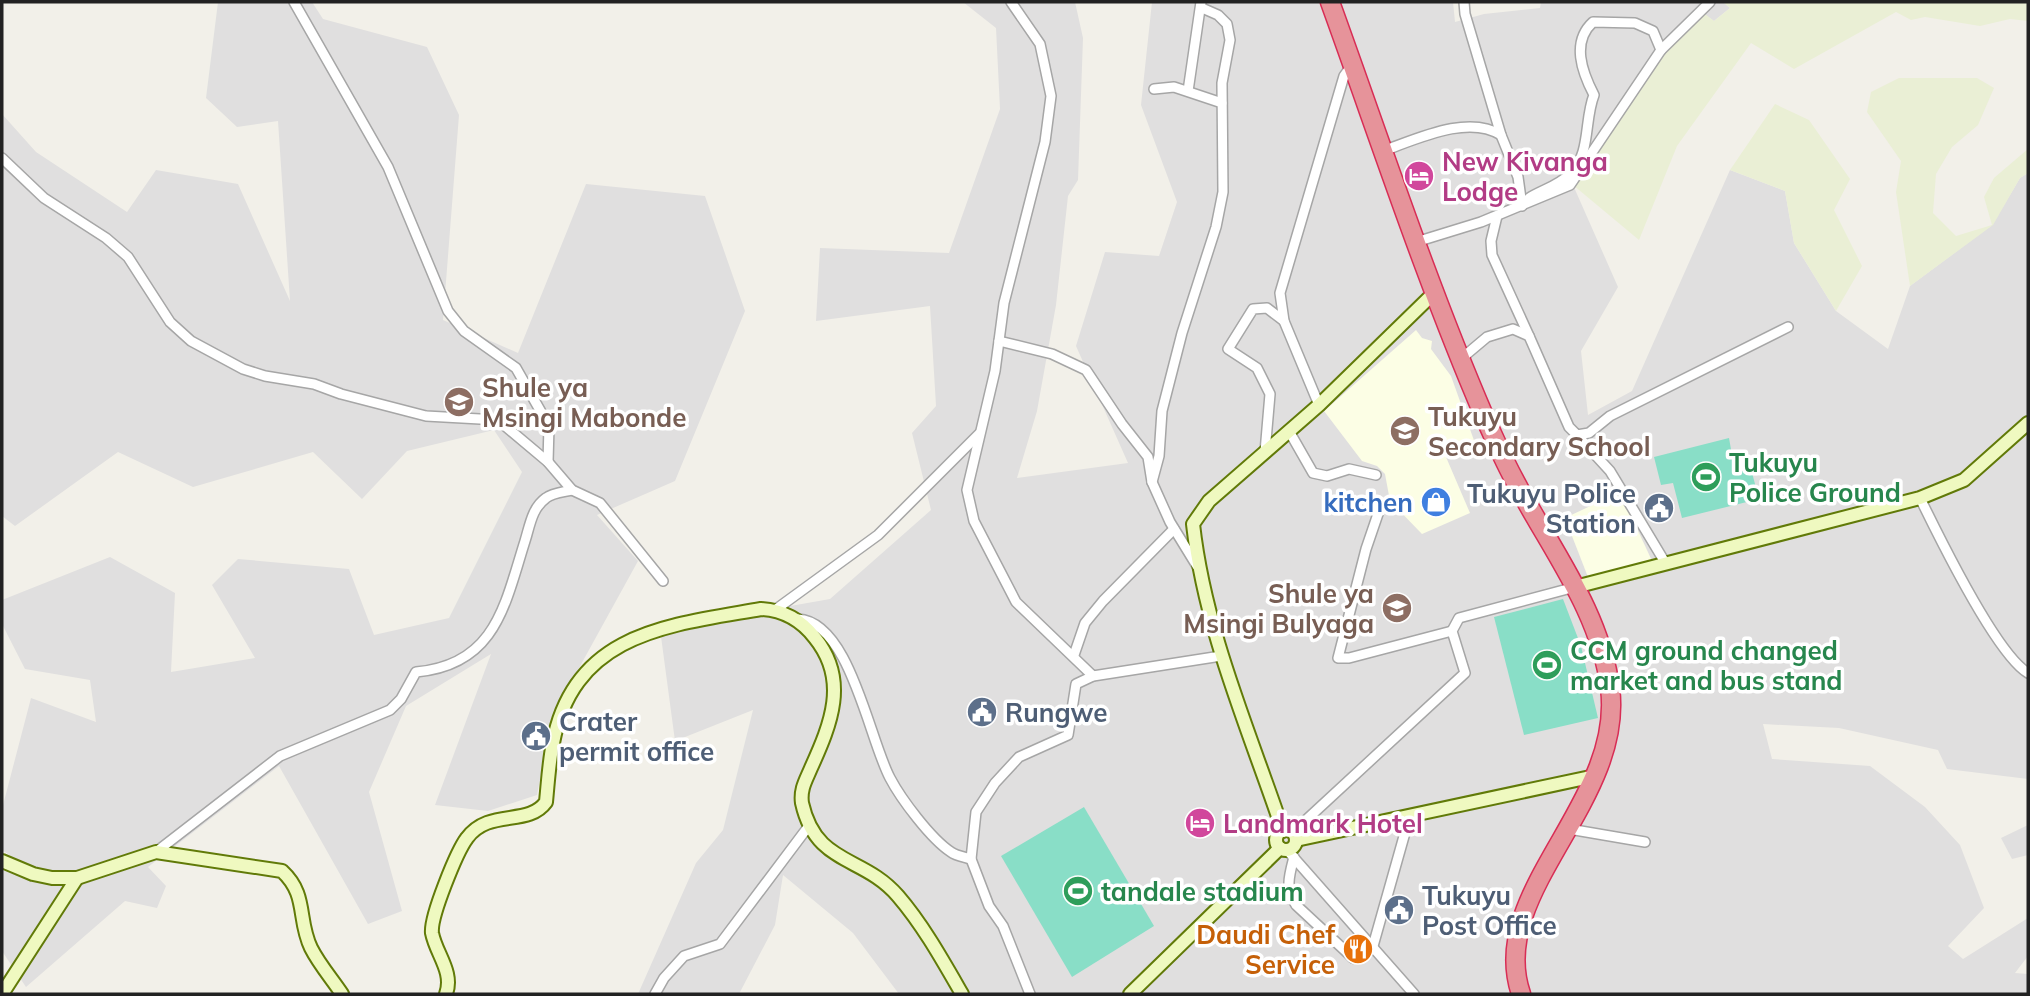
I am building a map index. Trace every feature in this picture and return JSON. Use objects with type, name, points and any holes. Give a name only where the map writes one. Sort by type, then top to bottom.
[{"type":"highway","points":[[1330,2],[1416,242],[1462,358],[1513,479],[1575,587],[1597,632],[1610,687],[1612,717],[1595,776],[1525,909],[1514,947],[1521,994]]},
{"type":"main road","points":[[1129,994],[1294,845],[1222,656],[1198,566],[1193,524],[1209,501],[1319,405],[1436,290]]},
{"type":"main road","points":[[1575,587],[1920,498],[1964,480],[2028,422]]},
{"type":"main road","points":[[446,994],[448,974],[432,932],[436,910],[466,839],[493,819],[541,810],[546,802],[553,741],[566,704],[571,691],[593,664],[618,647],[665,625],[761,609],[775,610],[798,619],[826,652],[834,674],[835,702],[829,728],[800,793],[808,827],[818,842],[898,895],[962,994]]},
{"type":"main road","points":[[1291,834],[1410,815],[1595,776]]},
{"type":"main road","points":[[2,861],[33,874],[76,878],[156,852],[282,872],[294,883],[299,895],[305,930],[312,948],[342,994]]},
{"type":"main road","points":[[2,994],[76,878]]},
{"type":"street","points":[[294,2],[388,167],[448,311],[464,331],[516,368],[543,411],[549,426],[548,462]]},
{"type":"street","points":[[1011,2],[1040,44],[1051,96],[1045,142],[1004,303],[999,341],[979,434],[977,459],[967,489],[974,521],[1016,602],[1093,676]]},
{"type":"street","points":[[1464,2],[1465,14],[1502,135],[1518,177],[1522,206]]},
{"type":"street","points":[[1416,242],[1497,216],[1570,185],[1661,50],[1710,2]]},
{"type":"street","points":[[1152,482],[1159,456],[1162,411],[1182,333],[1216,227],[1223,192],[1222,103],[1230,40],[1227,24],[1219,15],[1201,5],[1188,91]]},
{"type":"street","points":[[1522,206],[1530,197],[1572,173],[1584,152],[1587,113],[1594,95],[1580,67],[1584,30],[1593,22],[1635,23],[1653,31],[1661,50]]},
{"type":"street","points":[[1319,405],[1284,321],[1280,293],[1344,76],[1353,64]]},
{"type":"street","points":[[1154,89],[1174,87],[1222,103]]},
{"type":"street","points":[[1383,151],[1432,133],[1481,126],[1502,135]]},
{"type":"street","points":[[2,158],[44,198],[106,238],[128,257],[170,322],[201,346],[243,369],[265,376],[314,384],[341,394],[426,416],[498,420],[548,462],[572,490],[600,503],[663,581]]},
{"type":"street","points":[[1497,216],[1491,241],[1492,255],[1569,427],[1610,471],[1666,564]]},
{"type":"street","points":[[1265,452],[1270,394],[1258,368],[1228,349],[1253,309],[1268,308],[1284,321]]},
{"type":"street","points":[[1577,435],[1589,433],[1610,416],[1788,327]]},
{"type":"street","points":[[1462,358],[1487,337],[1513,329],[1529,336]]},
{"type":"street","points":[[999,341],[1052,354],[1086,370],[1148,457],[1152,482],[1174,529],[1198,566]]},
{"type":"street","points":[[1289,431],[1313,473],[1327,476],[1349,469],[1376,475]]},
{"type":"street","points":[[775,610],[878,535],[979,434]]},
{"type":"street","points":[[156,852],[280,757],[390,710],[401,699],[416,672],[436,670],[458,660],[485,641],[500,620],[534,511],[548,496],[572,490]]},
{"type":"street","points":[[1920,498],[1951,561],[2006,650],[2028,673]]},
{"type":"street","points":[[1379,511],[1366,549],[1338,658],[1349,659],[1452,631]]},
{"type":"street","points":[[1074,655],[1091,616],[1174,529]]},
{"type":"street","points":[[1291,834],[1465,673],[1452,631],[1459,618],[1575,587]]},
{"type":"street","points":[[798,619],[812,620],[826,632],[847,665],[890,779],[932,835],[952,854],[971,859]]},
{"type":"street","points":[[1030,994],[1003,926],[989,906],[971,859],[976,811],[995,783],[1019,757],[1068,734],[1076,684],[1093,676],[1222,656]]},
{"type":"street","points":[[1287,852],[1287,887],[1296,905],[1350,957],[1373,946],[1410,815]]},
{"type":"street","points":[[655,994],[664,978],[684,956],[720,944],[808,827]]},
{"type":"street","points":[[1569,829],[1645,842]]},
{"type":"street","points":[[1287,852],[1415,994]]},
{"type":"shaded area","points":[[218,2],[312,2],[323,19],[427,47],[459,115],[443,320],[518,353],[586,184],[705,196],[745,311],[675,481],[597,515],[638,561],[552,717],[537,795],[488,811],[435,805],[491,654],[406,706],[369,792],[402,911],[368,924],[279,766],[148,867],[166,886],[157,908],[125,901],[26,987],[2,951],[2,869],[11,856],[2,850],[2,809],[31,698],[96,722],[90,680],[25,669],[2,624],[2,600],[110,557],[175,593],[171,672],[255,658],[212,585],[238,559],[349,569],[374,635],[449,618],[522,472],[494,430],[407,451],[362,499],[313,452],[193,487],[118,452],[15,526],[2,516],[2,114],[36,152],[127,212],[156,170],[238,184],[290,301],[278,121],[237,127],[206,98]]},
{"type":"shaded area","points":[[963,2],[1075,2],[1083,38],[1078,180],[1068,196],[1056,305],[1037,411],[1017,478],[1128,463],[1076,346],[1105,252],[1159,256],[1177,202],[1141,105],[1152,2],[1453,2],[1455,22],[1484,14],[1540,8],[1541,2],[1723,2],[1730,8],[1714,21],[1697,9],[1573,185],[1618,287],[1581,351],[1588,415],[1632,391],[1730,170],[1785,191],[1794,243],[1836,311],[1888,349],[1910,286],[1992,225],[2020,178],[2028,173],[2028,779],[1947,769],[1938,750],[1839,728],[1763,724],[1772,759],[1870,766],[1925,807],[1960,845],[1984,908],[1948,946],[1963,959],[2028,918],[2028,956],[2015,973],[2028,974],[2028,994],[899,994],[853,933],[783,875],[775,925],[739,994],[638,994],[696,863],[723,830],[753,710],[675,741],[660,629],[830,599],[931,510],[912,433],[936,406],[930,306],[816,321],[820,248],[949,253],[1000,109],[996,28]]},
{"type":"shaded area","points":[[1723,2],[2028,2],[2028,21],[2010,19],[1980,26],[1925,17],[1911,20],[1896,12],[1794,69],[1751,43],[1677,146],[1639,240],[1573,185],[1637,87],[1697,8],[1714,21],[1730,8]]},
{"type":"shaded area","points":[[1899,78],[1977,78],[1994,88],[1978,125],[1952,147],[1936,174],[1933,213],[1956,236],[1992,225],[1984,197],[1994,178],[2028,149],[2028,173],[2020,178],[1993,225],[1910,286],[1896,192],[1901,161],[1867,112],[1871,92]]},
{"type":"shaded area","points":[[1775,104],[1809,120],[1850,179],[1834,210],[1862,266],[1836,311],[1794,243],[1785,191],[1730,170]]},
{"type":"shaded area","name":"Tukuyu Secondary School","points":[[1416,330],[1422,338],[1432,341],[1431,349],[1451,376],[1476,446],[1446,457],[1470,513],[1422,534],[1390,501],[1385,474],[1377,466],[1362,461],[1324,411]]},
{"type":"shaded area","points":[[1620,492],[1653,563],[1593,590],[1565,518]]},
{"type":"shaded area","points":[[2028,825],[2028,855],[2012,859],[2001,838]]},
{"type":"green space","name":"Tukuyu Police Ground","points":[[1729,438],[1735,472],[1751,469],[1759,499],[1682,518],[1673,483],[1661,485],[1654,457]]},
{"type":"green space","name":"CCM ground changed market and bus stand","points":[[1563,599],[1581,646],[1598,718],[1524,735],[1494,617]]},
{"type":"green space","name":"tandale stadium","points":[[1084,807],[1154,926],[1072,977],[1001,856]]},
{"type":"place","name":"New Kivanga Lodge","points":[[1419,176]]},
{"type":"place","name":"Shule ya Msingi Mabonde","points":[[459,402]]},
{"type":"place","name":"Tukuyu Secondary School","points":[[1405,431]]},
{"type":"place","name":"Tukuyu Police Ground","points":[[1706,477]]},
{"type":"place","name":"kitchen","points":[[1436,502]]},
{"type":"place","name":"Tukuyu Police Station","points":[[1659,508]]},
{"type":"place","name":"Shule ya Msingi Bulyaga","points":[[1397,608]]},
{"type":"place","name":"CCM ground changed market and bus stand","points":[[1547,665]]},
{"type":"place","name":"Rungwe","points":[[982,712]]},
{"type":"place","name":"Crater permit office","points":[[536,736]]},
{"type":"place","name":"Landmark Hotel","points":[[1200,823]]},
{"type":"place","name":"tandale stadium","points":[[1078,891]]},
{"type":"place","name":"Tukuyu Post Office","points":[[1399,910]]},
{"type":"place","name":"Daudi Chef Service","points":[[1358,949]]}]
